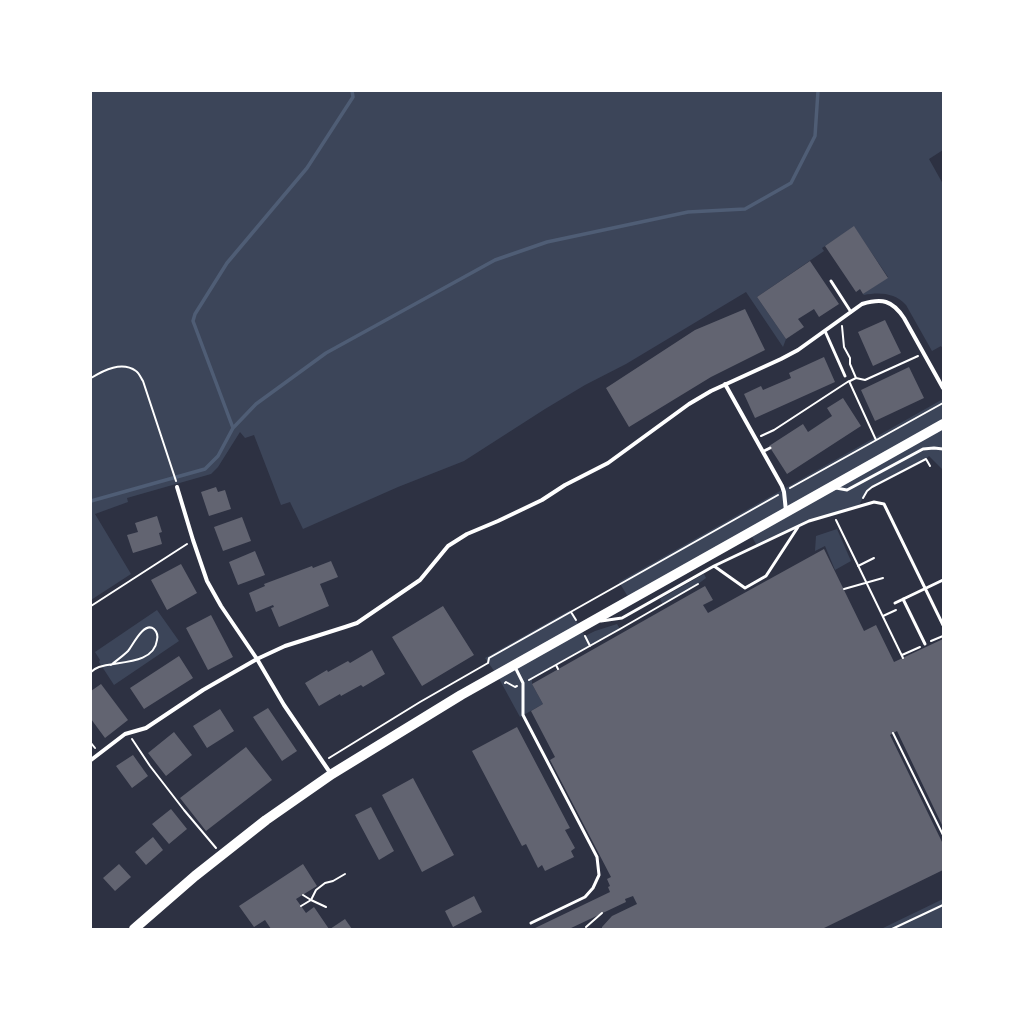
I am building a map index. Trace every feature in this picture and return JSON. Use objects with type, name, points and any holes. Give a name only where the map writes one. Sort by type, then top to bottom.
[{"type":"main road","points":[[134,929],[196,876],[266,820],[332,774],[461,696],[943,424]]},
{"type":"street","points":[[91,760],[125,734],[146,728],[203,690],[257,659],[285,646],[345,627],[368,616],[420,580],[448,546],[467,534],[542,500],[565,485],[608,463],[689,404],[725,384],[798,350],[862,304],[874,301],[886,302],[897,308],[943,388]]},
{"type":"street","points":[[725,384],[764,451],[782,486],[786,513]]},
{"type":"street","points":[[177,487],[207,581],[221,606],[257,659],[284,705],[332,774]]},
{"type":"lane","points":[[831,281],[851,312]]},
{"type":"lane","points":[[824,331],[845,376]]},
{"type":"lane","points":[[764,451],[770,448]]},
{"type":"lane","points":[[830,488],[848,490],[923,449],[943,449]]},
{"type":"lane","points":[[591,622],[622,618],[714,566],[809,521],[874,502],[884,504],[943,625]]},
{"type":"lane","points":[[714,566],[745,588],[766,576],[798,527]]},
{"type":"lane","points":[[895,603],[943,580]]},
{"type":"lane","points":[[903,599],[924,644]]},
{"type":"lane","points":[[514,666],[523,683],[524,715],[597,857],[599,875],[593,888],[585,897],[531,923]]},
{"type":"path","points":[[841,319],[844,347],[850,358],[850,364],[856,378]]},
{"type":"path","points":[[765,434],[849,381],[856,378],[866,380],[924,353]]},
{"type":"path","points":[[91,378],[113,367],[128,366],[137,372],[143,381],[177,487]]},
{"type":"path","points":[[849,381],[876,440]]},
{"type":"path","points":[[324,762],[420,702],[488,663],[489,658],[943,403]]},
{"type":"path","points":[[835,519],[903,658]]},
{"type":"path","points":[[91,606],[193,540]]},
{"type":"path","points":[[858,566],[874,558]]},
{"type":"path","points":[[844,589],[883,578]]},
{"type":"path","points":[[506,682],[515,687],[523,683],[628,625],[694,587],[700,582]]},
{"type":"path","points":[[571,612],[576,621]]},
{"type":"path","points":[[91,672],[98,667],[111,665],[137,660],[145,656],[153,650],[157,642],[157,634],[155,630],[151,627],[143,630],[127,652],[111,665]]},
{"type":"path","points":[[556,665],[558,669]]},
{"type":"path","points":[[128,733],[150,766],[184,810],[222,855]]},
{"type":"path","points":[[893,733],[943,835]]},
{"type":"path","points":[[301,906],[311,900],[316,890],[325,883],[333,881],[345,874]]},
{"type":"path","points":[[303,895],[326,906]]},
{"type":"path","points":[[892,929],[943,905]]},
{"type":"path","points":[[586,928],[602,913]]},
{"type":"shaded area","points":[[91,91],[943,91],[943,150],[929,159],[943,184],[943,349],[941,346],[932,351],[906,305],[902,301],[887,294],[863,294],[888,277],[854,227],[822,248],[824,251],[757,297],[786,339],[783,347],[746,292],[626,364],[585,385],[464,461],[398,487],[303,529],[290,502],[281,505],[254,435],[245,438],[240,432],[218,467],[211,474],[127,498],[128,502],[95,514],[131,574],[91,600]]},
{"type":"shaded area","points":[[943,399],[942,469],[929,456],[926,459],[872,487],[867,491],[858,507],[809,521],[757,546],[750,533],[630,600],[619,582]]},
{"type":"shaded area","points":[[837,529],[851,561],[835,570],[825,546],[815,551],[816,536]]},
{"type":"shaded area","points":[[704,574],[706,578],[694,587],[663,605],[660,599]]},
{"type":"shaded area","points":[[157,610],[179,641],[114,685],[99,662],[100,660],[95,652]]},
{"type":"shaded area","points":[[570,610],[585,636],[617,624],[620,629],[532,678],[532,684],[543,704],[520,717],[497,675],[485,658]]},
{"type":"shaded area","points":[[943,899],[943,929],[881,929]]},
{"type":"building","points":[[854,226],[888,278],[863,294],[860,289],[856,292],[825,246]]},
{"type":"building","points":[[810,261],[839,304],[819,317],[814,309],[798,319],[804,327],[786,339],[757,297]]},
{"type":"building","points":[[745,309],[765,350],[711,377],[629,427],[606,388],[695,330]]},
{"type":"building","points":[[885,320],[901,353],[873,366],[858,332]]},
{"type":"building","points":[[824,357],[835,382],[755,418],[744,394],[761,386],[763,390],[791,378],[789,373]]},
{"type":"building","points":[[909,367],[924,398],[875,421],[861,390]]},
{"type":"building","points":[[843,398],[861,426],[787,474],[769,446],[803,424],[808,432],[832,416],[827,408]]},
{"type":"building","points":[[216,487],[218,492],[225,490],[231,509],[209,516],[201,492]]},
{"type":"building","points":[[157,516],[162,532],[159,533],[162,544],[133,553],[127,535],[138,532],[135,523]]},
{"type":"building","points":[[242,517],[251,541],[223,551],[214,527]]},
{"type":"building","points":[[824,549],[864,631],[876,625],[894,662],[943,639],[943,827],[897,731],[890,735],[943,844],[943,870],[822,929],[602,929],[602,927],[612,916],[637,904],[633,896],[625,899],[626,902],[569,929],[533,929],[610,892],[608,887],[610,886],[607,879],[611,877],[550,760],[555,757],[531,711],[543,704],[532,684],[705,586],[713,600],[703,605],[708,613]]},
{"type":"building","points":[[255,551],[265,575],[238,585],[229,562]]},
{"type":"building","points":[[331,561],[338,577],[320,584],[329,606],[279,627],[271,608],[274,607],[273,605],[256,612],[249,593],[265,586],[264,584],[312,566],[313,568]]},
{"type":"building","points":[[181,564],[197,593],[167,610],[151,580]]},
{"type":"building","points":[[443,606],[474,655],[422,686],[392,637]]},
{"type":"building","points":[[211,615],[233,657],[208,670],[186,628]]},
{"type":"building","points":[[372,650],[385,674],[363,687],[361,685],[341,696],[340,694],[319,706],[305,683],[327,670],[328,672],[348,661],[350,663]]},
{"type":"building","points":[[179,656],[193,678],[144,709],[130,688]]},
{"type":"building","points":[[101,684],[128,720],[105,738],[91,719],[91,691]]},
{"type":"building","points":[[268,708],[297,751],[282,761],[253,717]]},
{"type":"building","points":[[220,709],[234,731],[207,748],[193,726]]},
{"type":"building","points":[[517,727],[570,828],[565,830],[575,848],[571,851],[574,857],[545,871],[542,865],[538,868],[526,844],[522,846],[472,751]]},
{"type":"building","points":[[174,732],[192,755],[166,776],[148,753]]},
{"type":"building","points":[[246,747],[272,780],[206,831],[180,798]]},
{"type":"building","points":[[133,755],[148,776],[132,788],[116,766]]},
{"type":"building","points":[[413,778],[454,855],[422,872],[382,795]]},
{"type":"building","points":[[371,807],[394,851],[379,860],[355,815]]},
{"type":"building","points":[[171,809],[187,829],[169,844],[152,824]]},
{"type":"building","points":[[153,837],[163,850],[146,865],[135,852]]},
{"type":"building","points":[[119,864],[131,877],[115,891],[103,878]]},
{"type":"building","points":[[303,864],[317,886],[296,899],[306,913],[314,907],[329,929],[271,929],[265,920],[254,927],[239,906]]},
{"type":"building","points":[[474,896],[482,912],[453,927],[445,911]]},
{"type":"building","points":[[345,919],[352,929],[330,929]]},
{"type":"waterway","points":[[233,428],[193,321],[195,314],[227,263],[307,168],[353,97],[352,91]]},
{"type":"waterway","points":[[91,501],[205,469],[218,456],[233,428],[256,404],[326,353],[495,260],[547,242],[688,212],[745,209],[791,183],[815,136],[818,91]]}]
